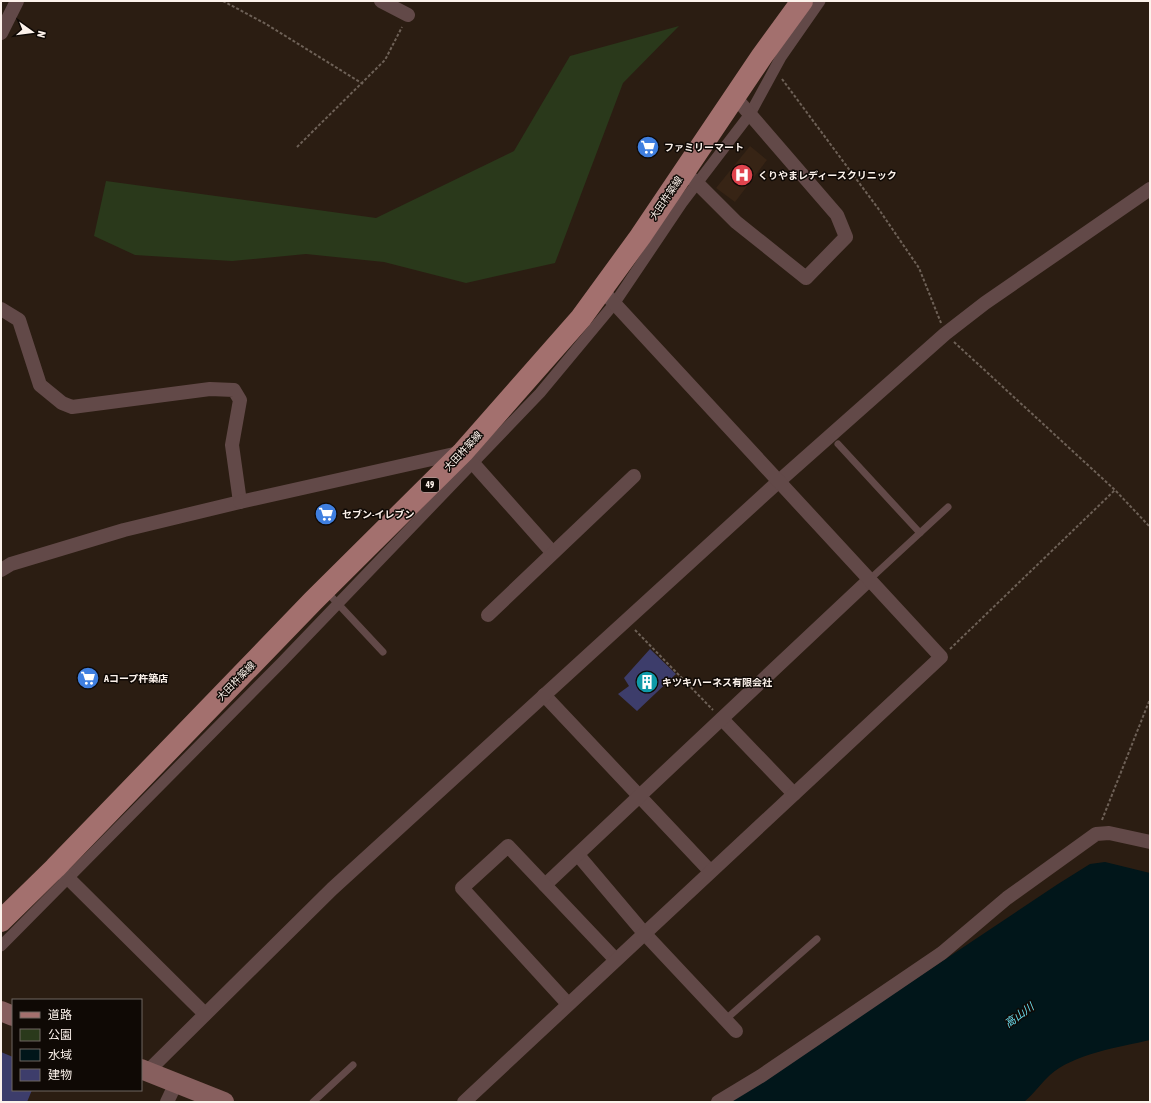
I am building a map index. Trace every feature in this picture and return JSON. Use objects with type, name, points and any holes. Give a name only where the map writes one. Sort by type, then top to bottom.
[{"type":"main road","name":"大田杵築線","points":[[1,921],[62,873],[467,458],[581,318],[608,297],[690,177],[735,97],[802,1]]},
{"type":"main road","points":[[1,1011],[12,1016]]},
{"type":"main road","points":[[144,1070],[224,1102]]},
{"type":"street","points":[[1,32],[17,1]]},
{"type":"street","points":[[381,1],[408,15]]},
{"type":"street","points":[[735,97],[750,114],[837,215],[846,237],[806,278],[736,222],[690,177],[750,114],[775,69],[820,1]]},
{"type":"street","points":[[144,1070],[205,1014],[332,889],[625,620],[945,334],[985,303],[1150,189]]},
{"type":"street","points":[[464,1102],[615,959],[941,657],[608,297]]},
{"type":"street","points":[[1,309],[19,320],[40,385],[62,403],[72,407],[210,389],[234,390],[240,400],[232,445],[240,502]]},
{"type":"street","points":[[1,570],[11,564],[124,530],[240,502],[467,458],[552,552]]},
{"type":"street","points":[[488,615],[552,552],[634,476]]},
{"type":"street","points":[[545,885],[869,580]]},
{"type":"street","points":[[544,695],[710,871]]},
{"type":"street","points":[[722,719],[794,794]]},
{"type":"street","points":[[718,1102],[761,1076],[942,953],[1007,898],[1096,834],[1110,833],[1150,842]]},
{"type":"street","points":[[568,1004],[462,888],[508,846],[615,959]]},
{"type":"street","points":[[578,855],[644,933],[736,1031]]},
{"type":"street","points":[[1,946],[62,873],[205,1014]]},
{"type":"street","points":[[167,1102],[176,1083]]},
{"type":"lane","points":[[838,444],[920,533]]},
{"type":"lane","points":[[869,580],[948,507]]},
{"type":"lane","points":[[331,596],[383,652]]},
{"type":"lane","points":[[725,1020],[816,940]]},
{"type":"lane","points":[[313,1102],[353,1065]]},
{"type":"path","points":[[224,1],[266,24],[363,84]]},
{"type":"path","points":[[297,147],[363,84],[385,60],[408,15]]},
{"type":"path","points":[[775,69],[880,211],[919,268],[945,334],[1115,490],[1150,527]]},
{"type":"path","points":[[941,657],[1115,490]]},
{"type":"path","points":[[625,620],[722,719]]},
{"type":"path","points":[[1096,834],[1150,699]]},
{"type":"shaded area","points":[[750,146],[767,160],[735,202],[716,188]]},
{"type":"green space","points":[[679,26],[623,83],[555,263],[466,283],[384,262],[306,254],[232,261],[135,255],[94,236],[106,181],[376,218],[514,151],[570,56]]},
{"type":"water","name":"高山川","points":[[1105,862],[1150,873],[1150,1040],[1097,1052],[1071,1062],[1050,1075],[1024,1102],[731,1102],[1058,884],[1090,864]]},
{"type":"building","name":"キツキハーネス有限会社","points":[[650,649],[676,674],[637,711],[618,694],[629,686],[624,678]]},
{"type":"building","points":[[1,1052],[12,1057],[12,1091],[32,1091],[27,1102],[1,1102]]},
{"type":"place","name":"ファミリーマート","points":[[648,147]]},
{"type":"place","name":"くりやまレディースクリニック","points":[[742,175]]},
{"type":"place","name":"セブン-イレブン","points":[[326,514]]},
{"type":"place","name":"Aコープ杵築店","points":[[88,678]]},
{"type":"place","name":"キツキハーネス有限会社","points":[[647,682]]}]
